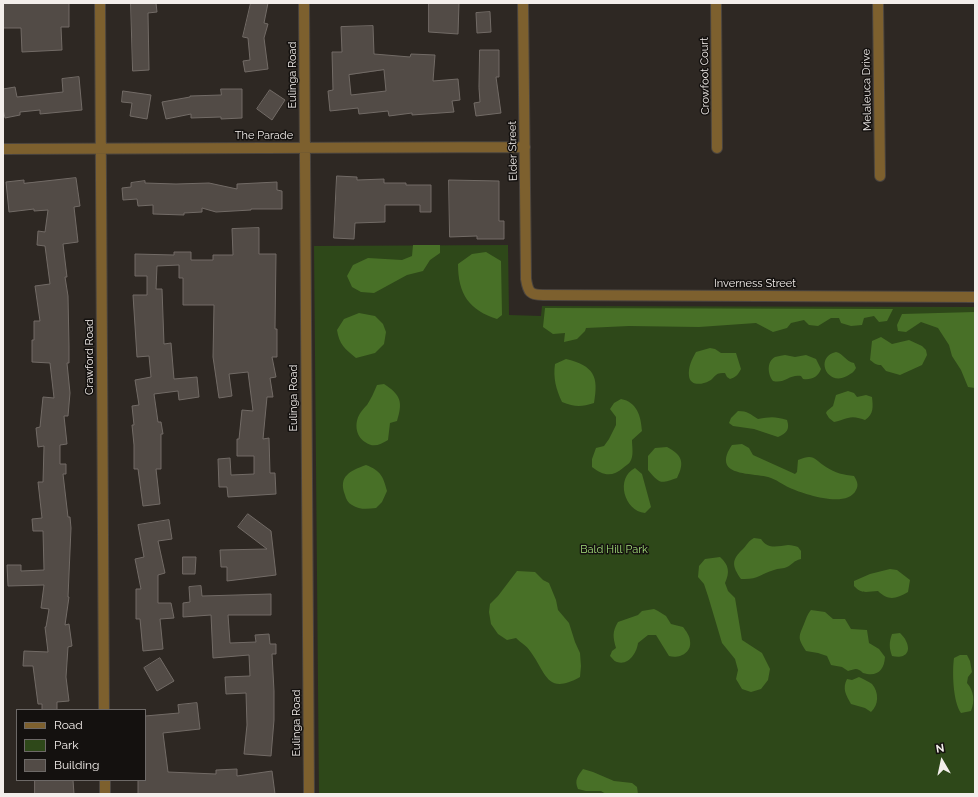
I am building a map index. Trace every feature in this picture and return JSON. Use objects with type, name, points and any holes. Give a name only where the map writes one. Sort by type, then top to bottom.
[{"type":"street","name":"Crawford Road","points":[[100,3],[104,709]]},
{"type":"street","name":"Eulinga Road","points":[[304,3],[309,794]]},
{"type":"street","name":"Elder Street","points":[[523,3],[526,279],[528,289],[535,295]]},
{"type":"street","name":"Crowfoot Court","points":[[716,3],[717,148]]},
{"type":"street","name":"Melaleuca Drive","points":[[878,3],[880,176]]},
{"type":"street","name":"The Parade","points":[[3,149],[525,147]]},
{"type":"street","name":"Inverness Street","points":[[535,295],[975,297]]},
{"type":"street","points":[[104,781],[105,794]]},
{"type":"green space","points":[[413,245],[440,245],[440,253],[430,260],[423,271],[407,275],[374,293],[361,292],[352,287],[347,276],[353,265],[368,258],[402,260],[412,256]]},
{"type":"green space","name":"Bald Hill Park","points":[[508,245],[509,315],[541,316],[542,306],[975,307],[975,794],[319,794],[314,246]]},
{"type":"green space","points":[[486,252],[501,261],[502,315],[497,319],[479,311],[472,306],[460,284],[458,264],[472,254]]},
{"type":"green space","points":[[545,308],[893,309],[887,321],[879,322],[874,316],[864,318],[862,325],[851,326],[841,323],[839,318],[831,318],[818,326],[809,325],[804,320],[791,323],[787,328],[773,332],[756,323],[699,327],[629,326],[586,328],[577,339],[564,342],[565,333],[553,334],[543,327]]},
{"type":"green space","points":[[975,312],[975,388],[968,387],[961,370],[952,356],[949,345],[938,328],[921,322],[906,332],[898,331],[897,325],[902,314]]},
{"type":"green space","points":[[359,313],[375,316],[383,324],[386,332],[384,344],[375,353],[356,358],[343,346],[339,339],[337,330],[344,319]]},
{"type":"green space","points":[[881,337],[892,344],[909,340],[922,346],[926,350],[927,355],[922,365],[900,375],[886,371],[881,365],[874,363],[870,360],[872,341]]},
{"type":"green space","points":[[710,348],[721,353],[736,353],[741,369],[737,376],[730,379],[725,373],[721,373],[717,374],[711,380],[700,384],[692,382],[689,376],[689,369],[696,352]]},
{"type":"green space","points":[[836,352],[854,363],[856,368],[847,376],[834,378],[829,375],[826,370],[826,359],[829,355]]},
{"type":"green space","points":[[785,355],[795,357],[806,355],[816,359],[821,369],[816,376],[809,379],[803,379],[801,376],[793,376],[777,382],[773,381],[769,372],[770,362],[775,357]]},
{"type":"green space","points":[[566,359],[583,365],[592,374],[595,379],[596,386],[594,403],[578,406],[562,402],[558,393],[554,369],[555,364]]},
{"type":"green space","points":[[384,384],[394,392],[399,400],[399,414],[397,421],[390,423],[388,440],[379,444],[371,445],[359,436],[357,432],[357,420],[370,400],[377,385]]},
{"type":"green space","points":[[848,391],[854,393],[857,397],[866,395],[872,397],[873,407],[871,413],[865,420],[852,417],[834,422],[826,413],[833,406],[836,395]]},
{"type":"green space","points":[[621,399],[631,403],[637,410],[641,420],[642,431],[632,440],[632,454],[629,463],[615,473],[607,474],[592,467],[592,459],[596,448],[604,446],[616,425],[616,417],[610,409],[614,403]]},
{"type":"green space","points":[[738,411],[747,412],[758,419],[772,417],[787,420],[788,428],[784,434],[778,437],[754,429],[733,426],[729,423],[731,418]]},
{"type":"green space","points":[[742,444],[749,448],[753,455],[795,474],[797,472],[798,460],[807,457],[814,458],[833,471],[854,476],[857,483],[857,488],[851,496],[844,499],[825,498],[796,491],[768,477],[734,471],[727,465],[727,455],[732,445]]},
{"type":"green space","points":[[667,447],[679,456],[681,460],[681,468],[677,478],[661,482],[648,470],[648,456],[655,448]]},
{"type":"green space","points":[[366,465],[375,469],[381,475],[387,491],[382,502],[376,508],[367,509],[355,507],[349,503],[343,489],[344,479],[347,475],[350,472]]},
{"type":"green space","points":[[635,468],[642,474],[651,507],[645,513],[632,507],[627,501],[625,494],[625,479]]},
{"type":"green space","points":[[754,538],[761,539],[770,546],[789,545],[798,547],[801,551],[801,559],[786,568],[776,569],[755,578],[741,579],[734,563],[736,556]]},
{"type":"green space","points":[[720,557],[728,569],[728,575],[725,583],[728,591],[735,598],[742,640],[762,653],[770,669],[768,680],[761,689],[751,692],[742,689],[736,679],[738,670],[735,659],[722,643],[704,584],[698,577],[699,566],[705,559]]},
{"type":"green space","points":[[890,569],[897,570],[910,580],[908,592],[900,596],[889,598],[878,591],[862,592],[854,586],[854,581],[870,574]]},
{"type":"green space","points":[[517,571],[535,572],[543,580],[549,583],[556,600],[558,610],[569,623],[580,653],[580,677],[560,684],[553,683],[548,679],[527,648],[516,638],[507,640],[498,634],[491,624],[489,612],[490,604]]},
{"type":"green space","points":[[654,609],[666,616],[671,624],[683,627],[690,639],[690,645],[687,652],[677,657],[669,656],[656,635],[648,635],[638,643],[634,654],[629,660],[621,663],[615,661],[610,656],[612,651],[616,648],[614,635],[618,622],[638,615],[642,611]]},
{"type":"green space","points":[[811,610],[825,612],[833,619],[845,619],[851,629],[867,630],[869,643],[879,649],[885,657],[883,666],[879,672],[868,674],[857,669],[848,671],[842,667],[831,665],[827,656],[806,651],[800,640],[800,635]]},
{"type":"green space","points":[[900,633],[908,645],[907,652],[900,657],[892,656],[890,650],[890,640],[892,634]]},
{"type":"green space","points":[[960,655],[967,655],[970,661],[972,672],[968,677],[967,683],[971,689],[973,700],[971,711],[961,713],[956,702],[953,679],[954,658]]},
{"type":"green space","points":[[859,677],[872,684],[876,691],[877,702],[876,706],[871,712],[865,708],[851,704],[846,695],[845,686],[847,679],[852,680]]},
{"type":"green space","points":[[583,769],[614,781],[632,783],[637,787],[638,794],[606,794],[601,791],[586,791],[578,789],[578,776]]},
{"type":"building","points":[[3,3],[69,3],[69,27],[61,27],[62,50],[22,52],[21,28],[3,28]]},
{"type":"building","points":[[131,3],[156,3],[157,12],[148,13],[149,70],[133,71]]},
{"type":"building","points":[[251,3],[268,3],[264,23],[268,24],[264,38],[268,69],[245,72],[243,61],[250,60],[248,38],[243,37]]},
{"type":"building","points":[[429,3],[459,3],[458,34],[429,32]]},
{"type":"building","points":[[490,12],[491,32],[477,33],[476,13]]},
{"type":"building","points":[[373,26],[374,54],[410,57],[411,54],[435,55],[433,81],[458,79],[460,100],[452,101],[454,112],[412,115],[412,113],[389,116],[388,111],[359,114],[358,108],[330,111],[328,91],[333,90],[332,52],[342,52],[341,27]],"holes":[[[384,70],[386,91],[351,95],[349,75]]]},
{"type":"building","points":[[480,50],[499,50],[499,77],[496,77],[501,113],[476,116],[474,103],[480,102]]},
{"type":"building","points":[[79,77],[82,110],[40,114],[40,110],[20,112],[20,115],[5,118],[3,109],[3,89],[15,87],[17,97],[63,92],[62,79]]},
{"type":"building","points":[[221,89],[242,89],[242,118],[191,118],[191,114],[166,119],[162,102],[190,96],[221,95]]},
{"type":"building","points":[[270,90],[285,100],[272,120],[257,109]]},
{"type":"building","points":[[123,91],[151,95],[147,119],[130,116],[132,103],[122,102]]},
{"type":"building","points":[[337,176],[357,177],[357,180],[384,179],[384,183],[431,185],[431,212],[420,212],[420,205],[385,205],[385,222],[355,223],[354,239],[334,238]]},
{"type":"building","points":[[76,178],[80,206],[74,207],[78,242],[63,244],[68,296],[69,363],[67,363],[70,393],[68,416],[64,416],[67,444],[60,445],[60,464],[66,464],[66,474],[63,474],[68,517],[70,517],[71,528],[69,597],[65,625],[69,624],[72,646],[68,647],[66,677],[69,701],[57,702],[57,709],[42,709],[42,704],[38,704],[33,666],[23,666],[24,651],[48,652],[45,627],[49,609],[41,608],[44,585],[8,586],[7,565],[21,565],[21,571],[44,570],[43,531],[33,531],[32,519],[42,518],[38,482],[43,482],[44,446],[38,447],[36,428],[40,427],[43,397],[54,398],[50,363],[32,362],[34,321],[40,321],[35,286],[50,284],[45,246],[37,245],[38,231],[45,232],[48,210],[34,211],[34,209],[9,212],[6,182],[24,180],[24,183]]},
{"type":"building","points":[[449,180],[499,181],[499,221],[504,221],[504,239],[477,239],[477,236],[450,237]]},
{"type":"building","points":[[145,181],[145,183],[176,184],[209,183],[237,189],[237,184],[277,182],[277,190],[282,191],[282,209],[251,209],[216,212],[202,208],[202,212],[184,213],[184,215],[153,214],[153,205],[138,206],[137,199],[123,200],[122,188],[131,187],[131,183]]},
{"type":"building","points":[[259,228],[259,254],[276,254],[275,329],[277,329],[277,357],[272,357],[276,377],[270,378],[273,397],[267,397],[263,439],[269,438],[270,473],[275,473],[276,494],[228,497],[227,487],[219,487],[218,459],[230,458],[231,475],[254,474],[254,456],[237,456],[237,439],[239,439],[242,410],[253,411],[248,372],[229,374],[232,396],[219,398],[213,357],[214,305],[183,305],[183,278],[179,278],[179,265],[157,266],[156,289],[162,289],[164,344],[171,343],[174,379],[197,377],[199,397],[179,400],[178,391],[154,394],[158,422],[161,422],[163,434],[161,434],[161,469],[156,469],[160,504],[143,506],[138,469],[134,469],[132,425],[134,425],[132,406],[139,405],[135,380],[151,377],[149,356],[137,357],[133,295],[147,295],[147,276],[135,276],[135,254],[174,255],[174,252],[191,252],[191,260],[213,260],[213,255],[233,255],[232,229]]},
{"type":"building","points":[[248,514],[271,531],[276,575],[227,581],[227,567],[221,567],[220,550],[267,549],[238,527]]},
{"type":"building","points":[[169,520],[172,539],[158,541],[165,573],[158,575],[158,603],[171,603],[174,618],[160,619],[163,649],[143,651],[140,619],[136,619],[136,589],[141,589],[135,559],[144,557],[138,525]]},
{"type":"building","points":[[183,557],[196,557],[195,574],[183,574]]},
{"type":"building","points":[[201,586],[202,596],[271,594],[271,615],[228,615],[230,643],[256,642],[255,635],[269,634],[270,644],[276,644],[276,654],[272,654],[274,720],[271,756],[244,754],[247,725],[246,693],[226,694],[225,677],[250,676],[249,655],[213,658],[211,615],[183,617],[183,603],[190,602],[189,587]]},
{"type":"building","points":[[160,658],[174,681],[157,691],[144,668]]},
{"type":"building","points":[[197,703],[200,729],[163,733],[168,772],[216,774],[216,770],[237,769],[237,776],[272,771],[275,794],[138,794],[138,781],[146,781],[146,716],[179,713],[178,705]]},
{"type":"building","points":[[35,781],[73,781],[74,794],[35,794]]}]
